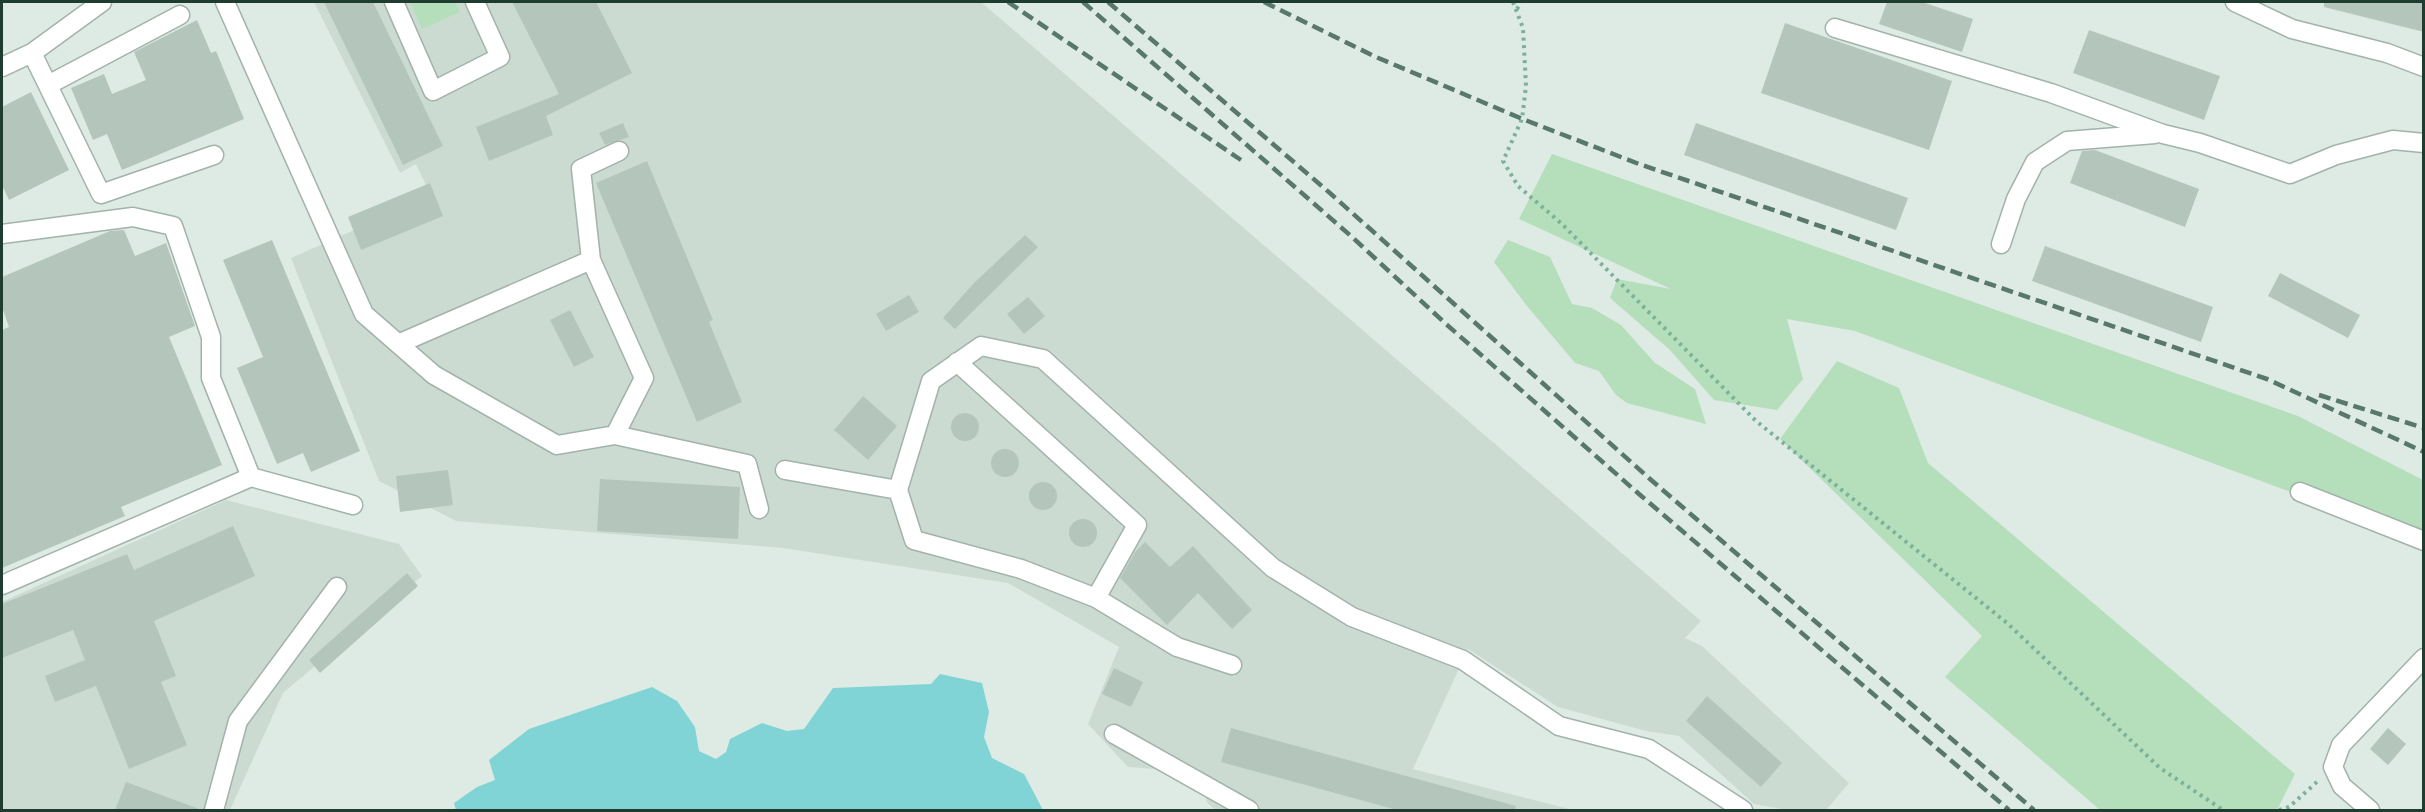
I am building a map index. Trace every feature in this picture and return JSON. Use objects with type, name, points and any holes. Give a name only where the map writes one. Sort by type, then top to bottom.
[{"type":"street","points":[[2,67],[32,52],[102,2]]},
{"type":"street","points":[[225,2],[364,314],[434,375],[557,445],[615,435],[747,464],[759,509]]},
{"type":"street","points":[[394,2],[433,91],[500,57],[475,2]]},
{"type":"street","points":[[2235,2],[2292,29],[2387,53],[2424,68]]},
{"type":"street","points":[[48,85],[180,15]]},
{"type":"street","points":[[1835,28],[2051,93],[2163,134],[2200,143],[2290,174],[2336,155],[2393,140],[2424,143]]},
{"type":"street","points":[[32,52],[101,194],[214,155]]},
{"type":"street","points":[[2001,244],[2016,199],[2035,162],[2067,141],[2163,134]]},
{"type":"street","points":[[615,435],[644,378],[591,260],[581,169],[619,151]]},
{"type":"street","points":[[2,234],[133,217],[173,226],[211,337],[211,378],[251,477]]},
{"type":"street","points":[[398,344],[591,260]]},
{"type":"street","points":[[1232,665],[1177,647],[1096,598],[1021,569],[914,540],[898,490],[931,381],[981,346],[1043,359],[1272,568],[1352,617],[1463,660],[1559,726],[1649,749],[1743,810]]},
{"type":"street","points":[[957,362],[1137,525],[1096,598]]},
{"type":"street","points":[[785,470],[898,490]]},
{"type":"street","points":[[2,585],[251,477],[353,505]]},
{"type":"street","points":[[2300,492],[2424,541]]},
{"type":"street","points":[[214,810],[238,721],[337,587]]},
{"type":"street","points":[[2370,810],[2342,786],[2333,767],[2341,745],[2424,658]]},
{"type":"street","points":[[1114,734],[1249,810]]},
{"type":"path","points":[[1513,2],[1523,28],[1526,86],[1522,119],[1503,161],[1518,186],[1563,224],[1756,421],[2007,622],[2160,768],[2223,810]]},
{"type":"path","points":[[1516,9],[1521,2]]},
{"type":"path","points":[[2279,810],[2289,807],[2333,767]]},
{"type":"shaded area","points":[[314,2],[981,2],[1701,621],[1685,638],[1702,646],[1849,783],[1826,810],[1787,810],[1754,804],[1679,736],[1646,731],[1558,707],[1468,649],[1413,769],[1573,810],[1216,810],[1208,804],[1201,787],[1169,770],[1128,767],[1088,724],[1119,647],[1008,583],[783,548],[456,521],[379,481],[291,258],[431,196],[416,164],[400,173]]},
{"type":"shaded area","points":[[226,500],[399,544],[422,576],[283,693],[230,810],[2,810],[2,602]]},
{"type":"green space","points":[[410,2],[455,2],[460,12],[422,29]]},
{"type":"green space","points":[[1552,154],[2298,416],[2423,480],[2423,541],[1855,331],[1787,319],[1803,379],[1777,410],[1714,400],[1670,350],[1610,298],[1617,279],[1671,289],[1519,219]]},
{"type":"green space","points":[[1508,240],[1550,257],[1572,304],[1592,308],[1621,325],[1655,363],[1695,389],[1706,424],[1627,403],[1616,395],[1599,371],[1575,363],[1494,262]]},
{"type":"green space","points":[[1837,361],[1899,388],[1928,463],[2295,774],[2277,810],[2100,810],[1945,677],[1982,636],[1780,439]]},
{"type":"water","points":[[940,674],[982,683],[989,712],[984,737],[992,758],[1024,774],[1043,810],[456,810],[454,803],[477,787],[495,780],[489,760],[529,729],[652,687],[677,701],[695,727],[699,751],[716,759],[726,752],[730,739],[762,723],[787,731],[804,729],[833,688],[931,684]]},
{"type":"building","points":[[324,2],[373,2],[443,146],[403,165]]},
{"type":"building","points":[[512,2],[596,2],[632,73],[546,116],[553,135],[489,161],[476,127],[559,94]]},
{"type":"building","points":[[1887,2],[1922,2],[1973,19],[1962,52],[1879,24]]},
{"type":"building","points":[[2324,2],[2424,2],[2424,32],[2324,7]]},
{"type":"building","points":[[197,20],[211,53],[216,51],[244,119],[122,170],[107,134],[93,140],[71,88],[104,74],[112,94],[146,80],[134,52]]},
{"type":"building","points":[[1785,23],[1952,81],[1929,150],[1761,93]]},
{"type":"building","points":[[2089,30],[2220,76],[2204,120],[2073,73]]},
{"type":"building","points":[[31,92],[69,170],[9,200],[2,185],[2,107]]},
{"type":"building","points":[[623,123],[629,137],[605,145],[599,133]]},
{"type":"building","points":[[1696,123],[1908,198],[1896,230],[1684,155]]},
{"type":"building","points":[[2095,150],[2199,189],[2185,227],[2070,183],[2082,151]]},
{"type":"building","points":[[647,161],[713,320],[709,322],[742,402],[697,422],[596,183]]},
{"type":"building","points":[[430,183],[443,216],[361,250],[348,217]]},
{"type":"building","points":[[124,230],[135,256],[166,243],[195,326],[169,337],[222,465],[121,507],[125,516],[2,568],[2,330],[9,327],[2,307],[2,277],[110,231]]},
{"type":"building","points":[[1025,235],[1038,247],[955,329],[943,318],[973,284]]},
{"type":"building","points":[[272,240],[360,451],[311,472],[303,453],[277,464],[237,368],[263,357],[223,260]]},
{"type":"building","points":[[2045,246],[2213,307],[2201,342],[2032,281]]},
{"type":"building","points":[[2280,273],[2360,315],[2348,338],[2268,296]]},
{"type":"building","points":[[909,295],[919,312],[886,331],[876,314]]},
{"type":"building","points":[[1028,297],[1045,316],[1024,334],[1007,314]]},
{"type":"building","points":[[570,310],[594,357],[574,367],[550,320]]},
{"type":"building","points":[[863,396],[897,426],[868,460],[834,430]]},
{"type":"building","points":[[965,413],[975,417],[979,427],[975,437],[965,441],[955,437],[951,427],[955,417]]},
{"type":"building","points":[[1005,449],[1015,453],[1019,463],[1015,473],[1005,477],[995,473],[991,463],[995,453]]},
{"type":"building","points":[[448,470],[453,505],[400,512],[396,476]]},
{"type":"building","points":[[600,479],[740,487],[738,539],[597,531]]},
{"type":"building","points":[[1043,482],[1053,486],[1057,496],[1053,506],[1043,510],[1033,506],[1029,496],[1033,486]]},
{"type":"building","points":[[1083,519],[1093,523],[1097,533],[1093,543],[1083,547],[1073,543],[1069,533],[1073,523]]},
{"type":"building","points":[[233,526],[255,576],[154,621],[176,676],[161,682],[187,745],[129,769],[96,686],[55,702],[45,676],[85,660],[73,630],[2,658],[2,604],[127,554],[134,570]]},
{"type":"building","points":[[1145,542],[1170,567],[1193,546],[1252,610],[1232,629],[1198,593],[1167,625],[1120,578],[1135,552]]},
{"type":"building","points":[[407,573],[418,586],[320,673],[309,660]]},
{"type":"building","points":[[1114,668],[1143,682],[1131,707],[1102,694]]},
{"type":"building","points":[[1707,696],[1782,763],[1761,787],[1686,721]]},
{"type":"building","points":[[1231,728],[1516,806],[1515,810],[1397,810],[1221,762]]},
{"type":"building","points":[[2388,728],[2406,744],[2388,765],[2370,749]]},
{"type":"building","points":[[126,782],[199,809],[199,810],[115,810]]},
{"type":"railway","points":[[1008,2],[1241,160]]},
{"type":"railway","points":[[1083,2],[1351,236],[1446,324],[1639,494],[2009,810]]},
{"type":"railway","points":[[1108,2],[1331,194],[1650,479],[2034,810]]},
{"type":"railway","points":[[1264,2],[1376,57],[1525,120],[1639,164],[2267,379],[2424,452]]},
{"type":"railway","points":[[2319,395],[2424,428]]}]
